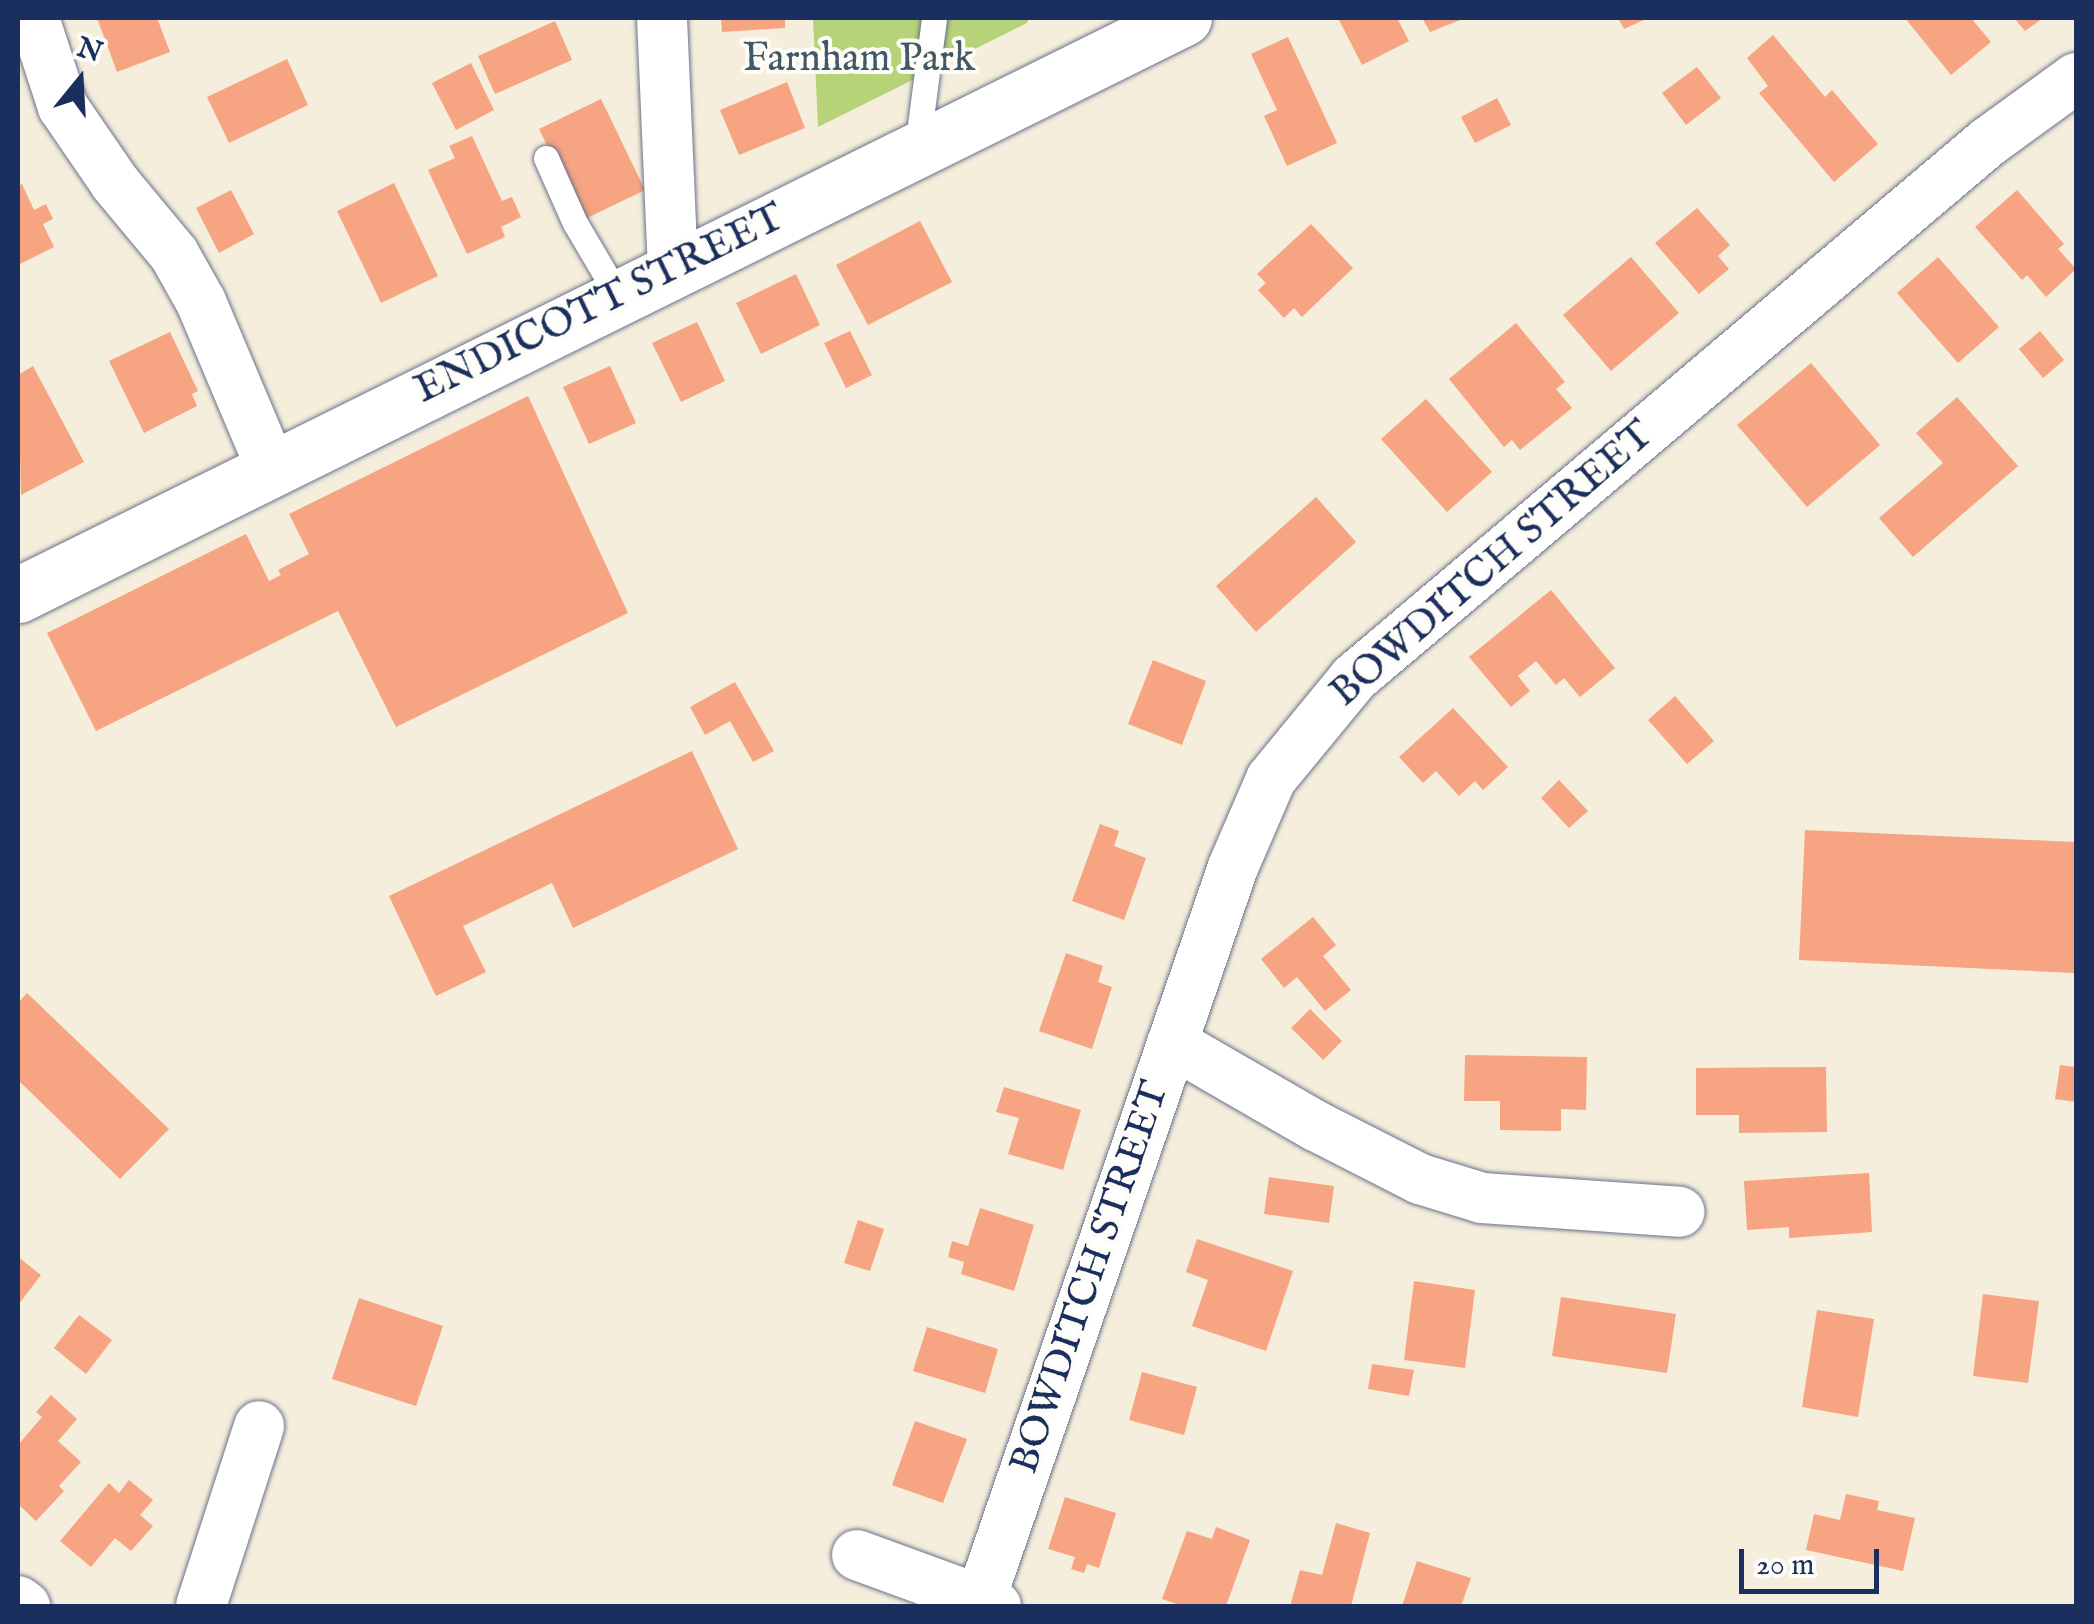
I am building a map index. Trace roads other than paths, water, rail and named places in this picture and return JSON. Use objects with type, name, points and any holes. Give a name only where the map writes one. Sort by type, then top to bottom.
[{"type":"street","points":[[34,18],[63,107],[116,183],[174,254],[201,302],[271,468]]},
{"type":"street","points":[[662,18],[673,268]]},
{"type":"street","name":"ENDICOTT STREET","points":[[18,594],[1184,18]]},
{"type":"street","name":"BOWDITCH STREET","points":[[988,1604],[1172,1043],[1233,867],[1271,779],[1354,678],[1988,142],[2076,78]]},
{"type":"street","points":[[1172,1043],[1316,1126],[1420,1179],[1482,1198],[1680,1212]]},
{"type":"street","points":[[201,1606],[259,1426]]},
{"type":"street","points":[[858,1554],[988,1604]]},
{"type":"street","points":[[18,1600],[24,1606]]},
{"type":"lane","points":[[917,148],[934,18]]},
{"type":"lane","points":[[546,158],[618,296]]},
{"type":"park label","name":"Farnham Park","points":[[859,60]]}]
